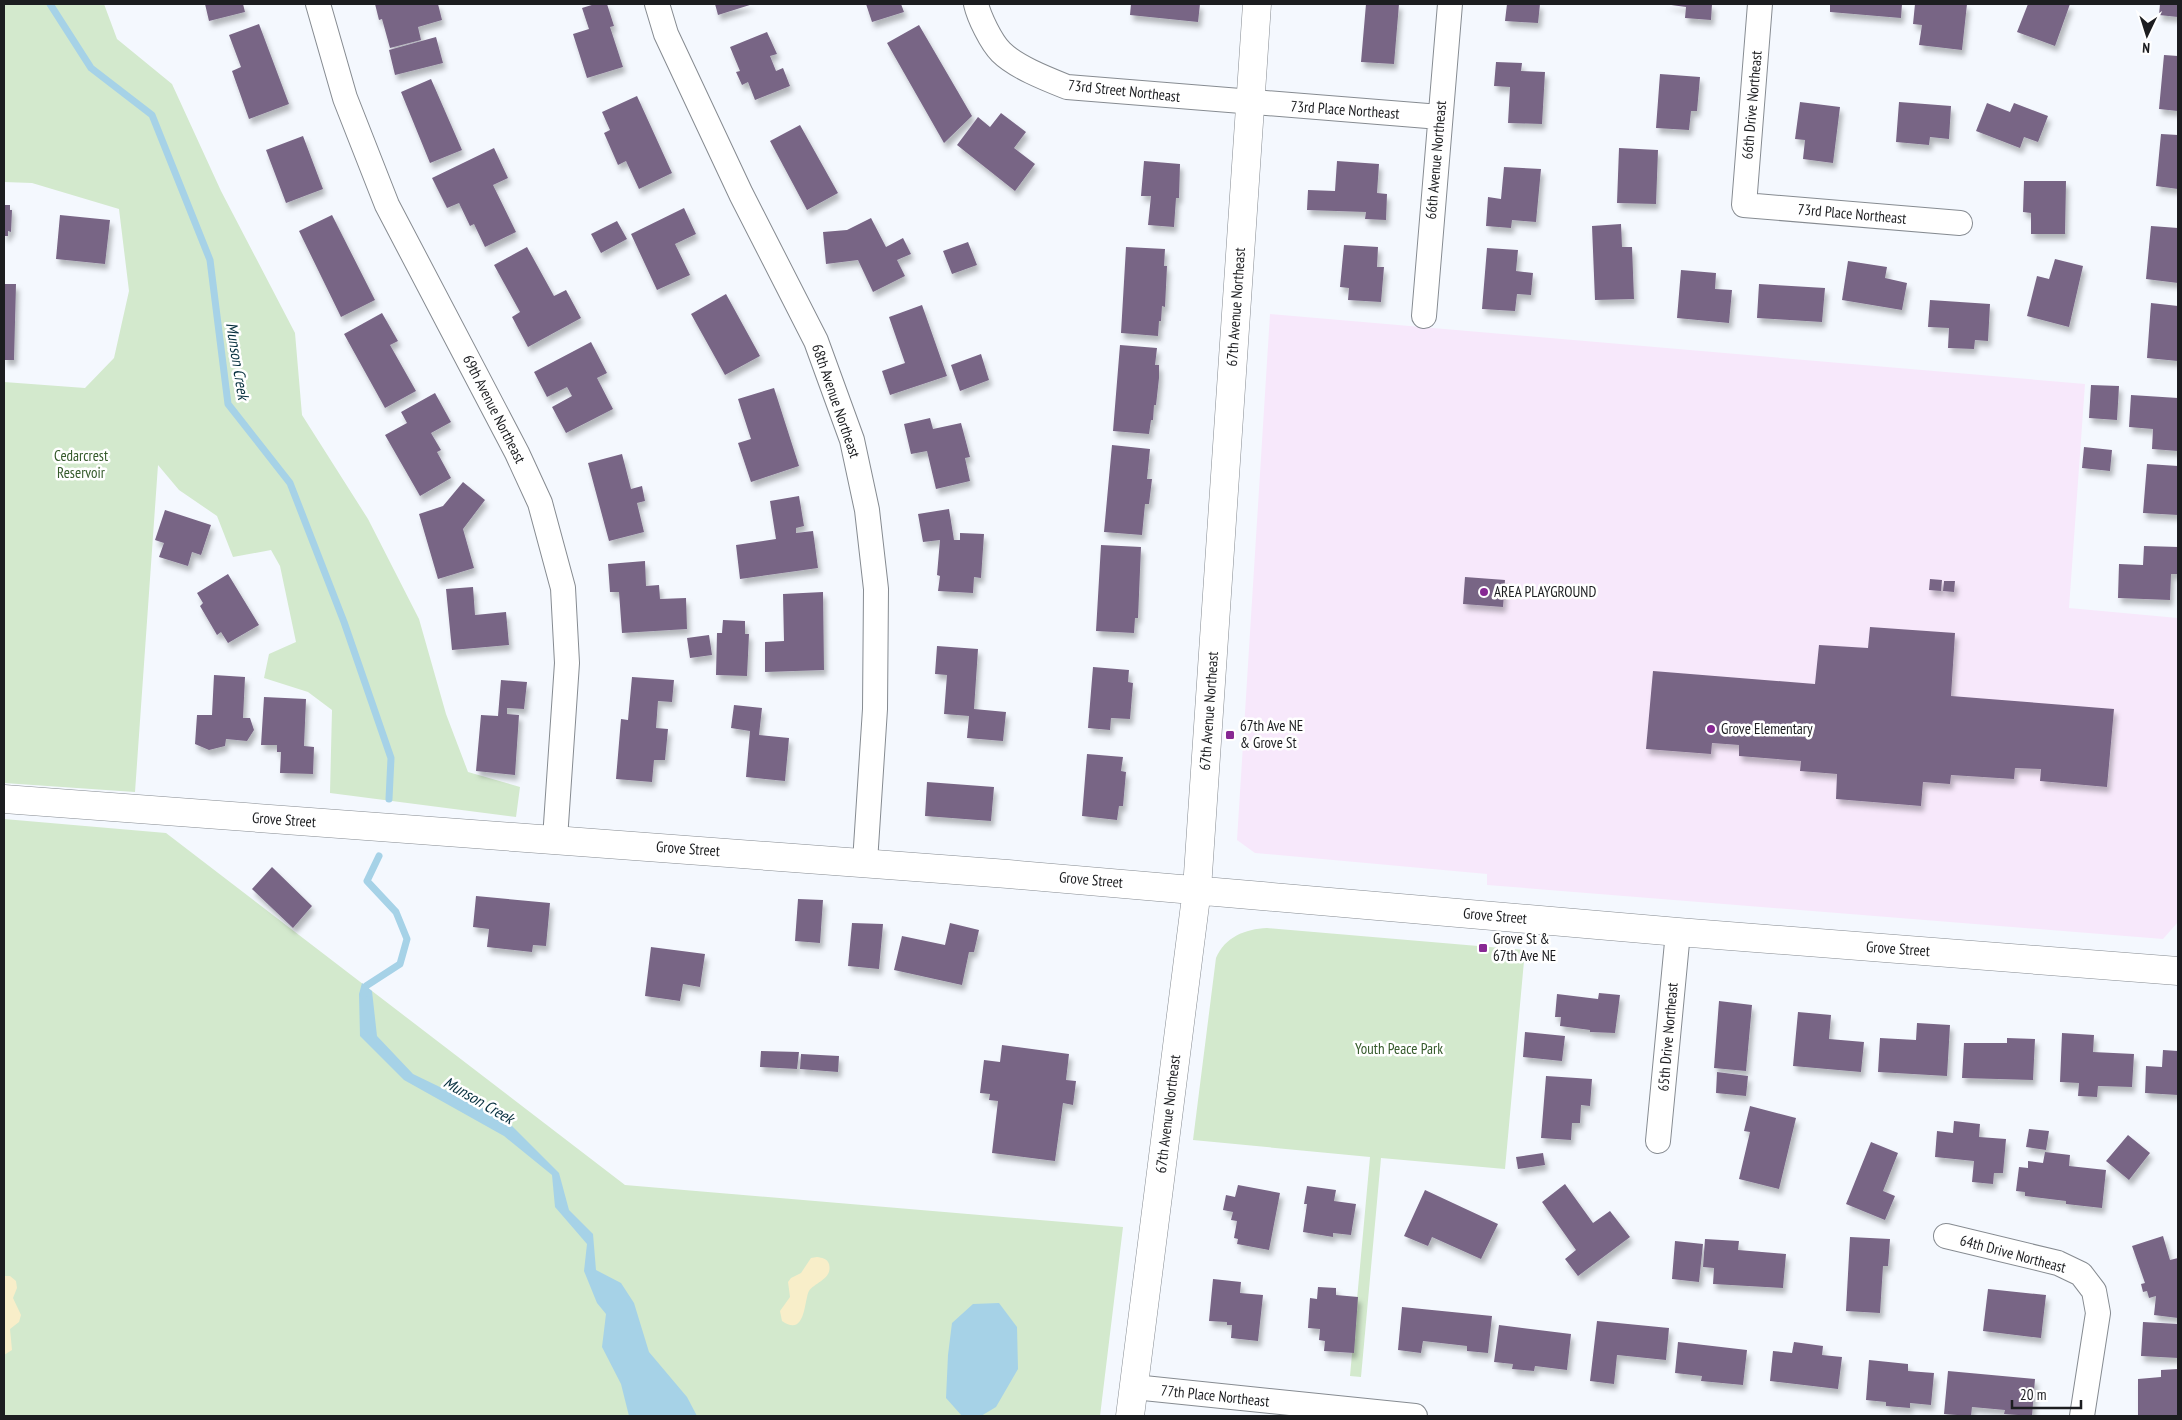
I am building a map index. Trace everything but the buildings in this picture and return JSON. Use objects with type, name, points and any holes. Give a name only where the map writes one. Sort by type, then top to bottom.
[{"type":"street","name":"69th Avenue Northeast","points":[[318,4],[344,98],[387,205],[517,453],[540,503],[563,588],[567,663],[555,839]]},
{"type":"street","name":"68th Avenue Northeast","points":[[657,4],[666,34],[737,185],[816,341],[852,440],[867,510],[876,589],[876,709],[865,862]]},
{"type":"street","name":"73rd Street Northeast","points":[[976,4],[978,16],[1000,52],[1032,72],[1067,87],[1250,103]]},
{"type":"street","name":"67th Avenue Northeast","points":[[1130,1416],[1197,889],[1257,4]]},
{"type":"street","name":"66th Avenue Northeast","points":[[1424,316],[1450,4]]},
{"type":"street","name":"66th Drive Northeast","points":[[1744,205],[1760,4]]},
{"type":"street","name":"73rd Place Northeast","points":[[1250,103],[1440,117]]},
{"type":"street","name":"73rd Place Northeast","points":[[1744,205],[1960,223]]},
{"type":"street","name":"Grove Street","points":[[4,800],[865,862],[1197,889],[1678,932],[2178,971]]},
{"type":"street","name":"65th Drive Northeast","points":[[1658,1142],[1678,932]]},
{"type":"street","name":"64th Drive Northeast","points":[[1946,1236],[2058,1263],[2081,1274],[2094,1291],[2098,1314],[2082,1416]]},
{"type":"street","name":"77th Place Northeast","points":[[1134,1387],[1415,1416]]},
{"type":"shaded area","name":"Grove Elementary","points":[[1270,314],[2085,384],[2069,608],[2178,618],[2178,922],[2163,939],[1487,885],[1487,874],[1255,853],[1237,840]]},
{"type":"green space","name":"Cedarcrest Reservoir","points":[[4,4],[104,4],[117,39],[172,84],[221,191],[295,333],[302,415],[368,519],[419,619],[446,714],[468,772],[520,787],[516,817],[330,793],[332,710],[308,692],[264,678],[269,654],[296,642],[280,566],[271,550],[233,557],[217,516],[179,490],[158,465],[135,792],[4,783],[4,382],[85,388],[114,358],[129,291],[119,209],[32,183],[4,182]]},
{"type":"green space","points":[[4,819],[166,833],[625,1185],[1123,1227],[1100,1416],[4,1416]]},
{"type":"green space","name":"Youth Peace Park","points":[[1267,928],[1525,950],[1505,1169],[1381,1158],[1361,1377],[1350,1376],[1370,1157],[1193,1140],[1216,958],[1230,940],[1244,932]]},
{"type":"sand","points":[[817,1257],[827,1261],[830,1269],[826,1277],[809,1291],[800,1321],[796,1325],[790,1325],[782,1321],[780,1311],[790,1297],[788,1282],[791,1278],[801,1273],[811,1258]]},
{"type":"sand","points":[[4,1276],[10,1276],[16,1281],[17,1288],[13,1298],[21,1315],[19,1322],[10,1329],[12,1350],[4,1355]]},
{"type":"water","points":[[362,983],[372,991],[377,1036],[413,1074],[504,1118],[559,1173],[569,1210],[593,1234],[596,1270],[621,1283],[634,1303],[649,1352],[687,1397],[697,1416],[629,1416],[621,1384],[602,1347],[606,1314],[597,1303],[584,1271],[587,1244],[555,1207],[552,1175],[504,1136],[404,1080],[360,1036],[359,994]]},
{"type":"water","points":[[999,1303],[1017,1327],[1018,1369],[996,1407],[981,1416],[962,1416],[946,1398],[952,1323],[973,1304]]},
{"type":"waterway","name":"Munson Creek","points":[[50,4],[91,68],[152,115],[210,260],[228,404],[290,483],[344,622],[391,758],[389,799]]},
{"type":"waterway","name":"Munson Creek","points":[[364,995],[366,986],[400,964],[407,939],[396,912],[367,881],[379,856]]},
{"type":"place","name":"AREA PLAYGROUND","points":[[1484,592]]},
{"type":"place","name":"Grove Elementary","points":[[1711,729]]},
{"type":"place","name":"67th Ave NE & Grove St","points":[[1230,735]]},
{"type":"place","name":"Grove St & 67th Ave NE","points":[[1483,948]]}]
